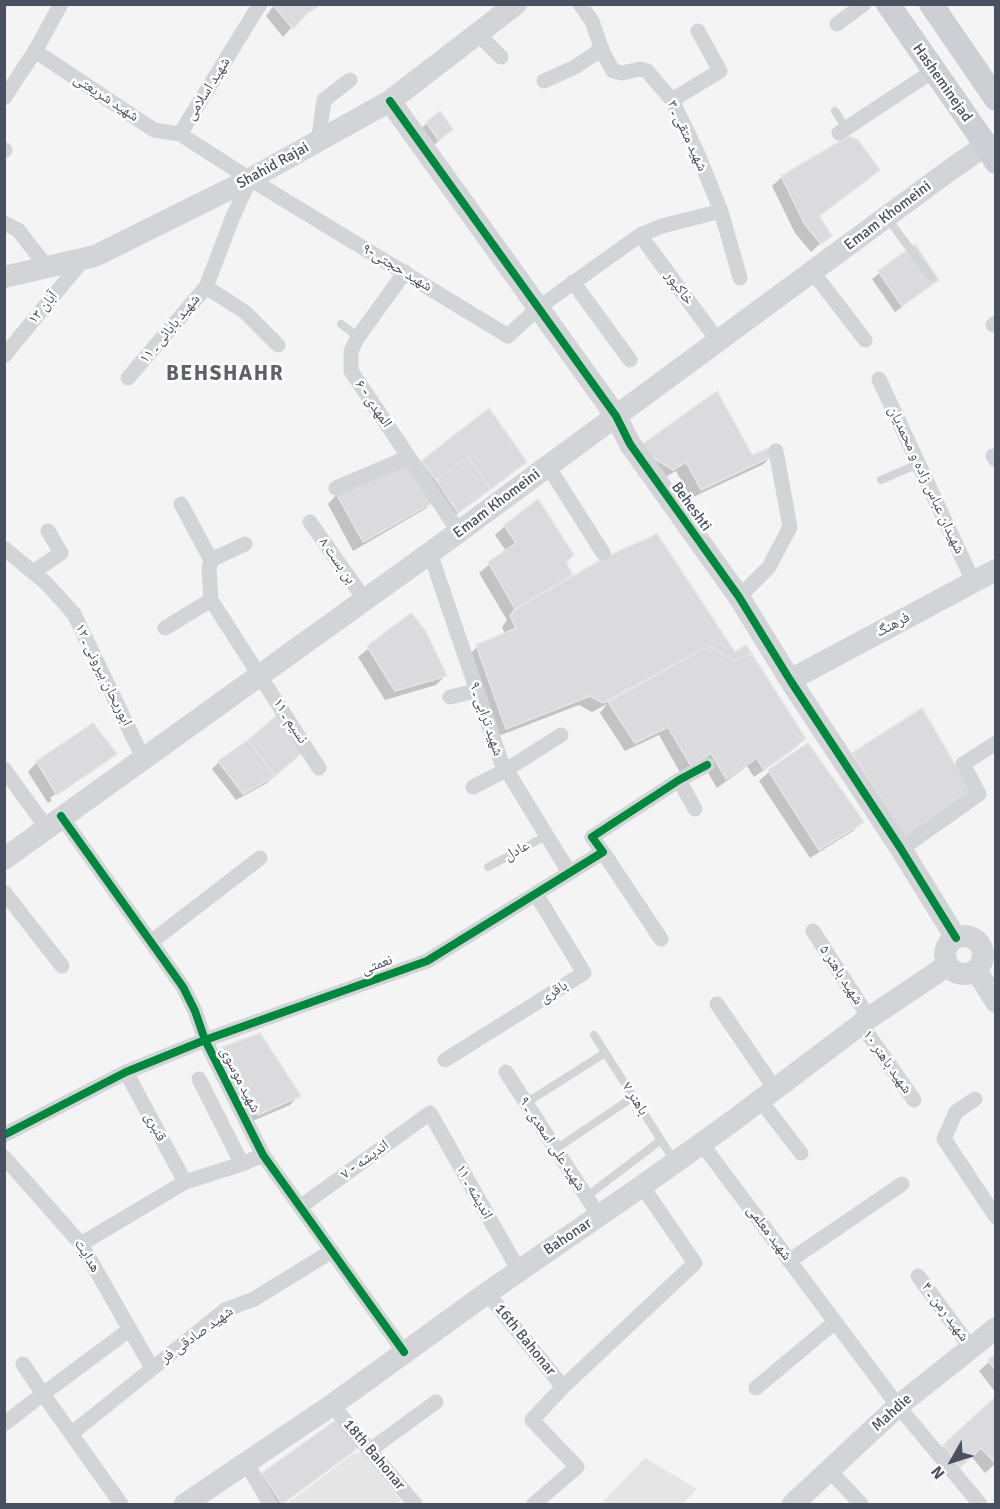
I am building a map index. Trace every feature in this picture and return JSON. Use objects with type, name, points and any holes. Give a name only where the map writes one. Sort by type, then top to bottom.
[{"type":"main road","name":"Hasheminejad","points":[[888,4],[991,154]]},
{"type":"main road","points":[[931,4],[996,99]]},
{"type":"main road","name":"Shahid Rajai","points":[[4,277],[95,256],[250,179],[390,102],[478,34],[504,8]]},
{"type":"main road","name":"Beheshti","points":[[390,102],[616,416],[630,444],[739,597],[956,939]]},
{"type":"main road","name":"Emam Khomeini","points":[[4,859],[430,554],[886,217],[991,154]]},
{"type":"main road","name":"فرهنگ","points":[[790,680],[996,570]]},
{"type":"main road","points":[[967,937],[977,942],[988,942],[983,959],[976,970],[970,973],[958,973],[948,965],[946,950],[956,939],[967,937]]},
{"type":"main road","name":"Bahonar","points":[[198,1499],[487,1293],[702,1144],[865,1021],[948,965]]},
{"type":"main road","points":[[976,970],[996,1002]]},
{"type":"main road","name":"Mahdie","points":[[793,1504],[898,1406],[996,1328]]},
{"type":"street","points":[[4,98],[35,51],[61,4]]},
{"type":"street","name":"شهید اسلامی","points":[[250,179],[180,134],[260,4]]},
{"type":"street","name":"شهید متقی ـ ۳","points":[[580,4],[592,21],[613,71],[622,73],[640,69],[647,71],[672,100],[697,152],[721,211],[740,278]]},
{"type":"street","points":[[837,24],[864,4]]},
{"type":"street","points":[[672,100],[720,71],[698,31]]},
{"type":"street","points":[[478,34],[501,57]]},
{"type":"street","points":[[544,81],[575,67],[602,49]]},
{"type":"street","name":"شهید شریعتی","points":[[35,51],[154,130],[180,134]]},
{"type":"street","points":[[843,130],[933,71]]},
{"type":"street","points":[[318,142],[324,100],[350,80]]},
{"type":"street","name":"شهید حجتی-۹","points":[[250,179],[508,336],[538,308]]},
{"type":"street","name":"شهید بابائی ـ ۱۱","points":[[128,378],[206,287],[250,179]]},
{"type":"street","points":[[538,308],[640,235],[662,226],[721,211]]},
{"type":"street","points":[[4,223],[18,230],[46,267]]},
{"type":"street","name":"خاکپور","points":[[640,235],[718,341]]},
{"type":"street","name":"۱۳ آبان","points":[[4,356],[83,260]]},
{"type":"street","points":[[813,271],[865,340]]},
{"type":"street","name":"المهدی - ۶","points":[[405,272],[358,337],[351,351],[351,371],[459,532]]},
{"type":"street","points":[[573,282],[630,360]]},
{"type":"street","points":[[206,287],[245,312],[278,345]]},
{"type":"street","name":"شهیدان عباس زاده و محمدیان","points":[[879,380],[973,581]]},
{"type":"street","points":[[739,597],[769,567],[790,528],[776,451]]},
{"type":"street","points":[[336,488],[409,457]]},
{"type":"street","points":[[548,466],[603,553]]},
{"type":"street","points":[[165,628],[211,600],[209,569],[211,560],[181,504]]},
{"type":"street","name":"بن بست ۸","points":[[310,522],[364,600]]},
{"type":"street","points":[[33,572],[61,553],[48,531]]},
{"type":"street","points":[[211,560],[244,544]]},
{"type":"street","name":"ابوریحان بیرونی ـ ۱۲","points":[[4,548],[33,572],[74,614],[143,758]]},
{"type":"street","name":"شهید ترابی ـ ۹","points":[[430,554],[497,751],[506,770],[568,872]]},
{"type":"street","name":"نسیم ـ ۱۱","points":[[211,600],[319,768]]},
{"type":"street","points":[[450,698],[476,691]]},
{"type":"street","points":[[473,787],[506,770],[561,735]]},
{"type":"street","points":[[901,849],[979,794],[963,764],[996,743]]},
{"type":"street","points":[[661,939],[592,837],[679,780],[707,765]]},
{"type":"street","name":"شهید موسوی","points":[[4,769],[54,822],[151,942],[183,987],[195,1011],[205,1040],[263,1155],[404,1352]]},
{"type":"street","points":[[679,780],[696,809]]},
{"type":"street","name":"نعمتی","points":[[4,1135],[126,1072],[205,1040],[427,961],[603,852]]},
{"type":"street","points":[[151,942],[260,858]]},
{"type":"street","points":[[4,892],[62,966]]},
{"type":"street","name":"باقری","points":[[445,1060],[584,973],[536,894]]},
{"type":"street","name":"شهید باهنر ۵","points":[[813,931],[865,1021]]},
{"type":"street","points":[[717,1004],[801,1153]]},
{"type":"street","name":"شهید باهنر ۱۰","points":[[865,1021],[914,1100]]},
{"type":"street","name":"قنبری","points":[[126,1072],[185,1182]]},
{"type":"street","name":"شهید علی اسعدی ـ ۹","points":[[506,1072],[599,1216]]},
{"type":"street","points":[[200,1078],[242,1164]]},
{"type":"street","points":[[975,1099],[956,1112],[944,1139],[996,1217]]},
{"type":"street","name":"اندیشه - ۷","points":[[300,1207],[430,1113]]},
{"type":"street","name":"اندیشه ـ ۱۱","points":[[430,1113],[519,1272]]},
{"type":"street","name":"شهید معلمی","points":[[702,1144],[898,1406],[980,1504]]},
{"type":"street","points":[[81,1244],[185,1182],[263,1155]]},
{"type":"street","name":"هدایت","points":[[4,1157],[81,1244],[152,1368]]},
{"type":"street","points":[[789,1261],[902,1184]]},
{"type":"street","points":[[534,1504],[577,1467],[532,1420],[563,1387],[695,1263],[642,1186]]},
{"type":"street","name":"شهید صادقی فر","points":[[71,1434],[225,1310],[254,1299],[332,1251]]},
{"type":"street","name":"شهید رمن ـ ۴","points":[[918,1276],[971,1348]]},
{"type":"street","name":"16th Bahonar","points":[[487,1293],[563,1387]]},
{"type":"street","points":[[756,1388],[835,1322]]},
{"type":"street","points":[[4,1424],[129,1330]]},
{"type":"street","points":[[23,1364],[121,1504]]},
{"type":"street","points":[[370,1450],[436,1402]]},
{"type":"street","name":"18th Bahonar","points":[[332,1405],[415,1504]]},
{"type":"street","points":[[247,1464],[270,1504]]},
{"type":"street","points":[[830,1470],[861,1504]]},
{"type":"lane","points":[[835,111],[843,130]]},
{"type":"lane","points":[[886,217],[931,277]]},
{"type":"lane","points":[[341,324],[358,337]]},
{"type":"lane","points":[[881,480],[918,464]]},
{"type":"lane","name":"عادل","points":[[488,867],[546,836]]},
{"type":"lane","name":"باهنر ۷","points":[[594,1035],[675,1163]]},
{"type":"lane","points":[[526,1103],[605,1053]]},
{"type":"lane","points":[[556,1149],[633,1097]]},
{"type":"lane","points":[[586,1197],[661,1140]]},
{"type":"shaded area","points":[[362,1451],[401,1501],[396,1504],[287,1504],[354,1453]]},
{"type":"shaded area","points":[[645,1458],[697,1489],[683,1504],[601,1504]]},
{"type":"building","points":[[275,4],[319,4],[309,11],[293,29],[274,6]]},
{"type":"building","points":[[440,111],[453,129],[439,141],[426,122]]},
{"type":"building","points":[[849,136],[858,140],[880,170],[819,216],[832,236],[821,244],[804,223],[781,176]]},
{"type":"building","points":[[915,244],[939,280],[902,306],[878,271]]},
{"type":"building","points":[[717,391],[752,455],[772,447],[775,455],[701,490],[686,462],[673,470],[637,448]]},
{"type":"building","points":[[489,408],[527,462],[491,489],[468,457],[436,480],[421,461]]},
{"type":"building","points":[[468,457],[491,489],[458,513],[436,480]]},
{"type":"building","points":[[410,460],[437,500],[363,542],[336,493]]},
{"type":"building","points":[[538,499],[574,555],[566,562],[573,575],[515,609],[488,562],[516,543],[504,525]]},
{"type":"building","points":[[657,534],[735,652],[746,645],[752,654],[733,661],[712,647],[701,650],[603,703],[590,696],[506,729],[476,645],[516,628],[510,616],[515,609],[606,557]]},
{"type":"building","points":[[411,613],[425,630],[447,676],[395,691],[367,646]]},
{"type":"building","points":[[712,647],[733,661],[752,654],[806,739],[763,769],[757,758],[726,779],[711,753],[691,766],[668,727],[635,743],[608,702],[701,650]]},
{"type":"building","points":[[922,708],[972,794],[906,838],[852,753]]},
{"type":"building","points":[[277,715],[302,753],[275,776],[248,740]]},
{"type":"building","points":[[93,723],[117,754],[57,795],[36,761]]},
{"type":"building","points":[[248,740],[275,776],[243,794],[218,761]]},
{"type":"building","points":[[808,743],[864,822],[819,850],[768,770]]},
{"type":"building","points":[[260,1033],[301,1096],[258,1115],[222,1047]]},
{"type":"building","points":[[996,1354],[996,1371],[988,1360]]},
{"type":"building","points":[[996,1396],[996,1464],[981,1448],[960,1468],[943,1445]]},
{"type":"building","points":[[340,1417],[361,1446],[282,1504],[262,1473]]},
{"type":"cycle path","points":[[390,101],[616,416],[630,444],[739,597],[956,938]]},
{"type":"cycle path","points":[[4,1135],[126,1072],[205,1040],[427,961],[603,852],[592,837],[679,780],[707,765]]},
{"type":"cycle path","points":[[61,816],[183,987],[195,1011],[205,1040],[263,1155],[404,1352]]},
{"type":"district","name":"BEHSHAHR","points":[[225,374]]}]
